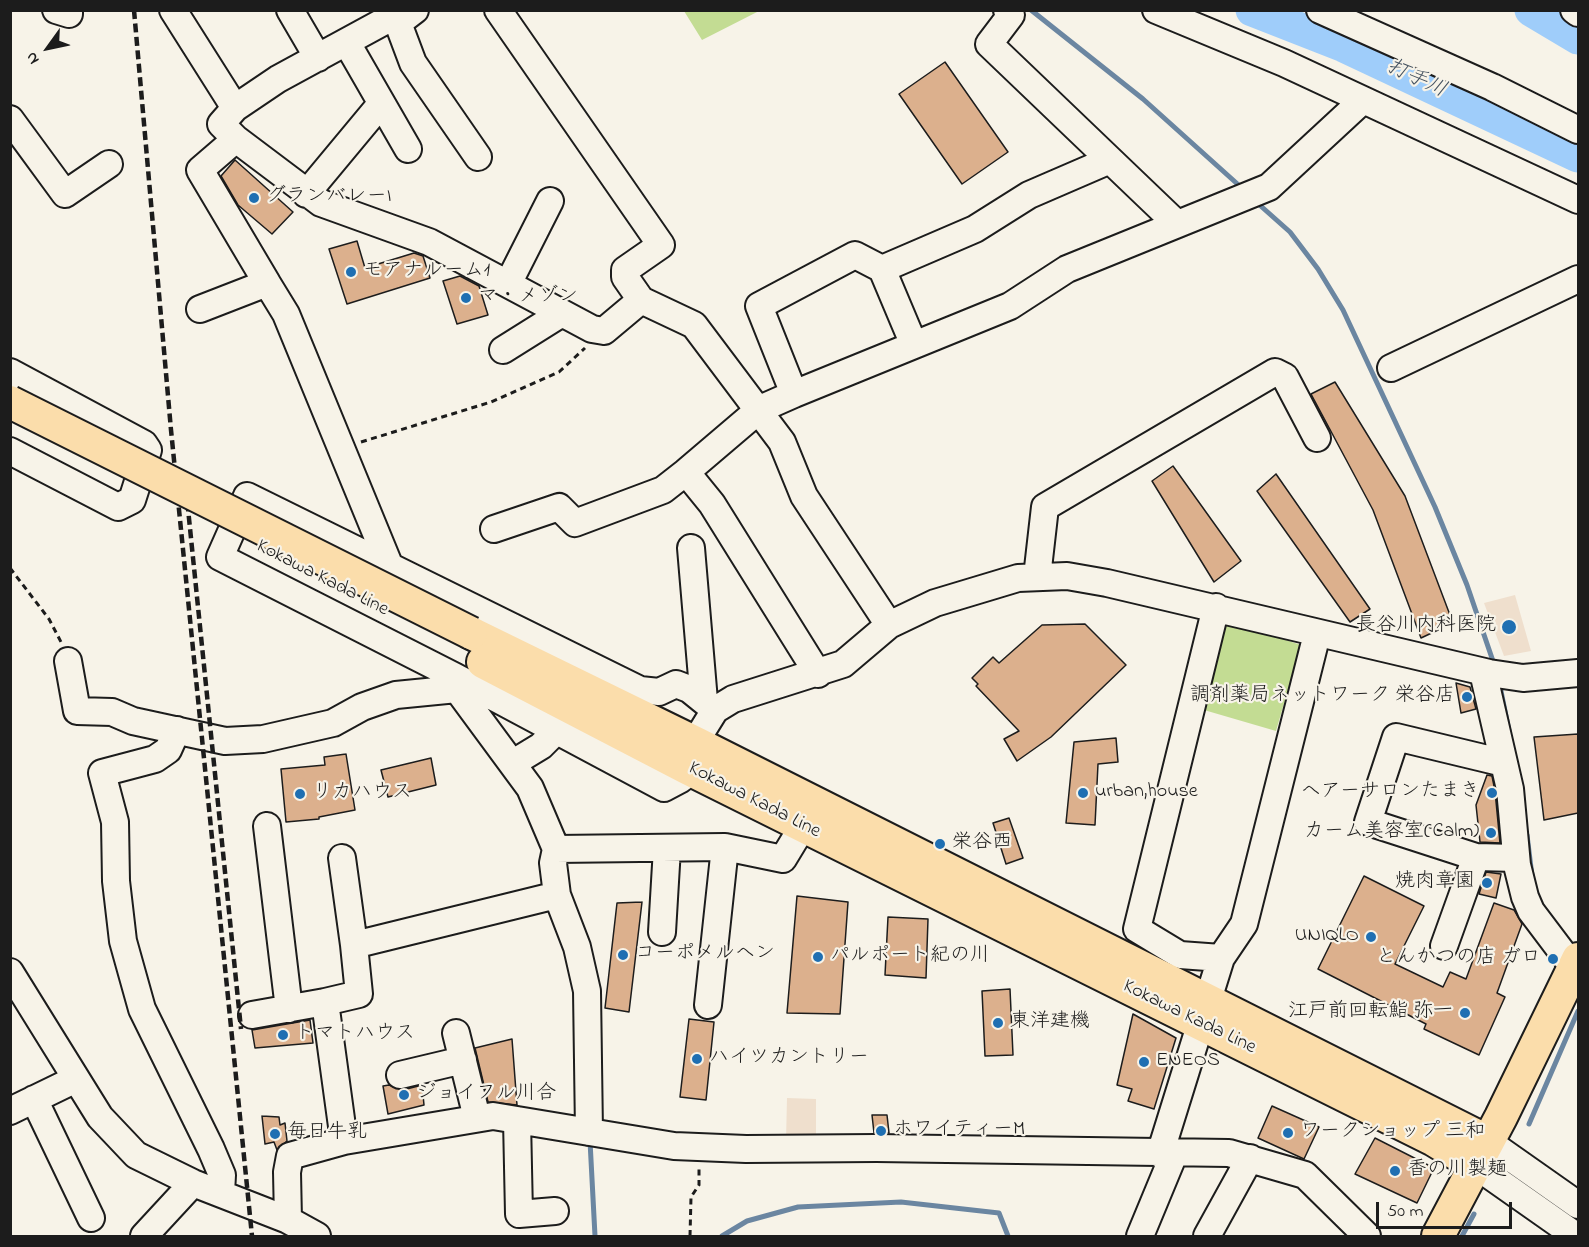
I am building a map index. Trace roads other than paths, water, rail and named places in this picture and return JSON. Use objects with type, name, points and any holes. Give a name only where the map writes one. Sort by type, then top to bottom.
[{"type":"main road","name":"Kokawa Kada Line","points":[[10,402],[461,662]]},
{"type":"main road","name":"Kokawa Kada Line","points":[[10,421],[461,662],[693,756],[1203,1011],[1434,1140],[1481,1153]]},
{"type":"main road","name":"Kokawa Kada Line","points":[[693,756],[803,826],[1203,1011]]},
{"type":"main road","points":[[1438,1236],[1576,964]]},
{"type":"street","points":[[56,10],[69,14],[69,10]]},
{"type":"street","points":[[173,10],[235,108]]},
{"type":"street","points":[[290,10],[318,58]]},
{"type":"street","points":[[498,10],[661,245],[625,270],[625,277],[641,300],[694,325],[760,409],[782,442],[804,496],[889,625]]},
{"type":"street","points":[[1006,10],[1011,15],[989,44],[1177,224]]},
{"type":"street","points":[[1156,10],[1284,63],[1578,200]]},
{"type":"street","points":[[1320,10],[1492,87],[1578,129]]},
{"type":"street","points":[[1574,10],[1578,13]]},
{"type":"street","points":[[478,157],[413,63],[407,17],[392,17],[278,79],[235,108],[221,124],[236,139],[306,194],[321,203],[429,243],[592,329],[604,331],[641,300]]},
{"type":"street","points":[[347,43],[408,149]]},
{"type":"street","points":[[494,529],[559,507],[575,523],[663,490],[760,409],[1010,306],[1066,269],[1269,187],[1363,100]]},
{"type":"street","points":[[306,194],[381,105]]},
{"type":"street","points":[[10,119],[65,194],[109,164]]},
{"type":"street","points":[[236,139],[200,170],[286,314],[390,567]]},
{"type":"street","points":[[882,269],[975,229],[1029,195],[1110,160]]},
{"type":"street","points":[[508,284],[550,201]]},
{"type":"street","points":[[794,394],[759,306],[855,255],[882,269],[914,345]]},
{"type":"street","points":[[1391,368],[1578,279]]},
{"type":"street","points":[[200,309],[267,283]]},
{"type":"street","points":[[503,350],[562,313]]},
{"type":"street","points":[[10,372],[144,444],[148,450],[132,500],[118,507],[10,451]]},
{"type":"street","points":[[1037,577],[1045,507],[1275,372],[1285,377],[1317,438]]},
{"type":"street","points":[[686,472],[712,504],[818,674]]},
{"type":"street","points":[[691,548],[709,706],[693,756],[681,779],[664,788],[555,731],[461,662],[220,557],[247,496],[640,690],[659,693],[676,684],[689,689],[709,706]]},
{"type":"street","points":[[709,706],[818,674],[843,664],[889,625],[935,603],[1017,578],[1037,577],[1067,576],[1216,607],[1317,634],[1492,673],[1542,678],[1578,673]]},
{"type":"street","points":[[1216,607],[1137,929],[1180,955],[1221,958]]},
{"type":"street","points":[[1140,1236],[1167,1154],[1203,1011],[1221,958],[1244,924],[1317,634]]},
{"type":"street","points":[[68,661],[77,711],[112,712],[133,721],[225,741],[263,739],[333,723],[362,707],[396,695],[461,662]]},
{"type":"street","points":[[461,662],[513,763],[530,788],[556,849],[553,863],[557,895],[577,947],[587,991],[589,1132]]},
{"type":"street","points":[[1492,673],[1504,763],[1510,789],[1516,858],[1525,897],[1531,911],[1576,964]]},
{"type":"street","points":[[177,730],[168,750],[155,759],[102,773],[115,822],[116,881],[123,941],[142,1009],[212,1149],[222,1175],[221,1193]]},
{"type":"street","points":[[513,763],[541,746],[555,731]]},
{"type":"street","points":[[1504,763],[1396,737],[1368,822],[1476,857],[1516,858]]},
{"type":"street","points":[[267,826],[289,1009]]},
{"type":"street","points":[[556,849],[725,847],[783,859],[803,826]]},
{"type":"street","points":[[708,1005],[725,847]]},
{"type":"street","points":[[662,932],[667,848]]},
{"type":"street","points":[[1444,946],[1476,857]]},
{"type":"street","points":[[252,1015],[359,994],[342,858]]},
{"type":"street","points":[[354,945],[557,895]]},
{"type":"street","points":[[10,972],[100,1117],[136,1155],[193,1183],[288,1220],[317,1236]]},
{"type":"street","points":[[325,1002],[344,1141]]},
{"type":"street","points":[[456,1033],[477,1118]]},
{"type":"street","points":[[400,1075],[463,1060]]},
{"type":"street","points":[[10,1111],[76,1079]]},
{"type":"street","points":[[34,1099],[92,1218]]},
{"type":"street","points":[[288,1220],[287,1172],[290,1156],[344,1141],[393,1135],[493,1116],[674,1146],[1229,1153],[1305,1175],[1367,1236]]},
{"type":"street","points":[[517,1120],[519,1214],[555,1211]]},
{"type":"street","points":[[1481,1153],[1578,1205]]},
{"type":"street","points":[[1481,1153],[1576,1236]]},
{"type":"street","points":[[1207,1236],[1250,1158]]},
{"type":"street","points":[[154,1232],[193,1183]]},
{"type":"waterway","points":[[1031,10],[1143,99],[1243,189]]},
{"type":"waterway","name":"打手川","points":[[1252,10],[1344,46],[1578,156]]},
{"type":"waterway","points":[[1531,10],[1578,38]]},
{"type":"waterway","points":[[1254,200],[1290,232],[1318,269],[1343,310],[1435,507],[1467,585],[1495,667]]},
{"type":"waterway","points":[[1499,681],[1509,731]]},
{"type":"waterway","points":[[1527,835],[1532,876]]},
{"type":"waterway","points":[[1529,1124],[1578,1011]]},
{"type":"waterway","points":[[590,1141],[595,1236]]},
{"type":"waterway","points":[[722,1236],[747,1221],[798,1207],[901,1202],[999,1213],[1008,1236]]},
{"type":"waterway","points":[[1462,1236],[1474,1214]]},
{"type":"railway","points":[[134,10],[171,430],[252,1236]]},
{"type":"railway","points":[[186,489],[241,1029]]},
{"type":"place","name":"グランバレーI","points":[[254,198]]},
{"type":"place","name":"モアナルーム1","points":[[351,272]]},
{"type":"place","name":"マ・メゾン","points":[[466,298]]},
{"type":"place","name":"長谷川内科医院","points":[[1509,627]]},
{"type":"place","name":"調剤薬局ネットワーク 栄谷店","points":[[1467,697]]},
{"type":"place","name":"urban,house","points":[[1083,793]]},
{"type":"place","name":"ヘアーサロンたまき","points":[[1492,793]]},
{"type":"place","name":"リカハウス","points":[[300,794]]},
{"type":"place","name":"カーム美容室(Calm)","points":[[1491,833]]},
{"type":"place","name":"栄谷西","points":[[940,844]]},
{"type":"place","name":"焼肉章園","points":[[1487,883]]},
{"type":"place","name":"UNIQLO","points":[[1371,937]]},
{"type":"place","name":"コーポメルヘン","points":[[623,955]]},
{"type":"place","name":"パルポート紀の川","points":[[818,957]]},
{"type":"place","name":"とんかつの店 ガロ","points":[[1553,959]]},
{"type":"place","name":"江戸前回転鮨 弥一","points":[[1465,1013]]},
{"type":"place","name":"東洋建機","points":[[998,1023]]},
{"type":"place","name":"トマトハウス","points":[[283,1035]]},
{"type":"place","name":"ハイツカントリー","points":[[697,1059]]},
{"type":"place","name":"ENEOS","points":[[1144,1062]]},
{"type":"place","name":"ジョイフル川合","points":[[404,1095]]},
{"type":"place","name":"ホワイティーM","points":[[881,1131]]},
{"type":"place","name":"ワークショップ 三和","points":[[1288,1133]]},
{"type":"place","name":"毎日牛乳","points":[[275,1134]]},
{"type":"place","name":"香の川製麺","points":[[1395,1171]]}]
